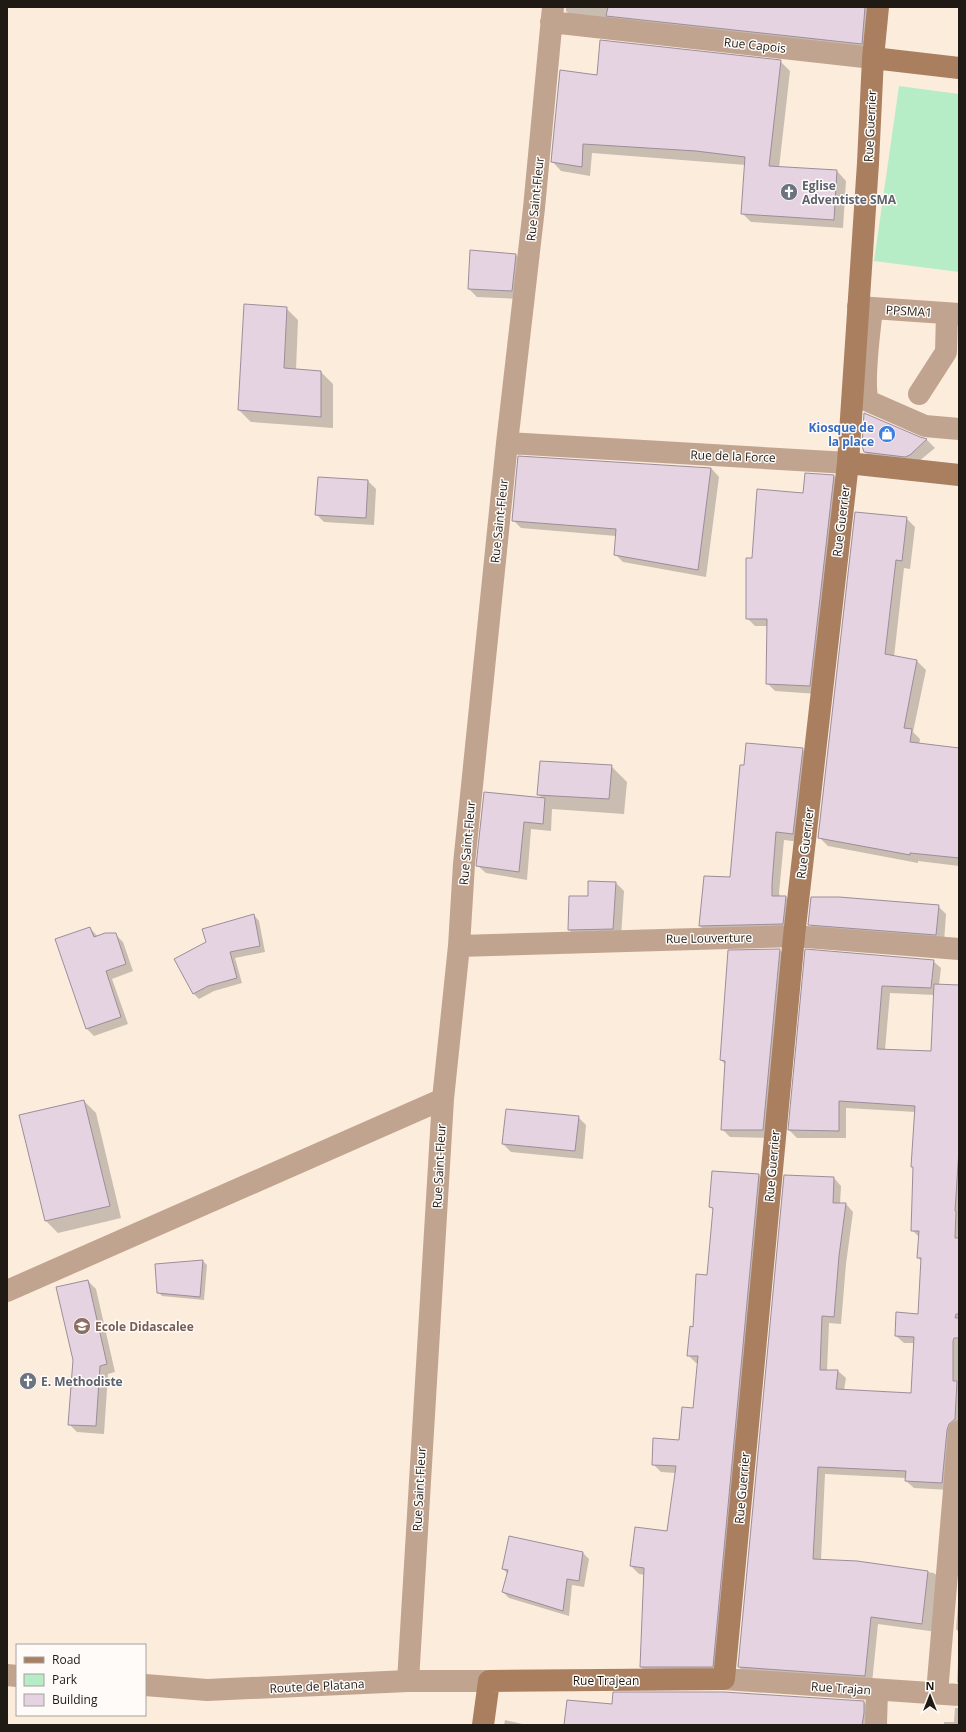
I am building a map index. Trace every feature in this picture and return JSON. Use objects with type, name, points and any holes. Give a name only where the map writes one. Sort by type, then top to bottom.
[{"type":"street","name":"Rue Guerrier","points":[[724,1679],[794,936],[865,307],[868,170],[873,58],[878,7]]},
{"type":"street","name":"Rue Capois","points":[[552,14],[873,58],[959,68]]},
{"type":"street","name":"Rue Saint-Fleur","points":[[408,1681],[443,1099],[459,946],[464,864],[507,443],[534,208],[552,14]]},
{"type":"street","name":"PPSMA1","points":[[865,307],[953,314]]},
{"type":"street","points":[[865,307],[866,395],[868,401],[925,426],[959,429]]},
{"type":"street","points":[[919,394],[952,358],[953,314]]},
{"type":"street","name":"Rue de la Force","points":[[507,443],[641,450],[667,453],[782,458],[848,463],[959,475]]},
{"type":"street","name":"Rue Louverture","points":[[459,946],[794,936],[959,949]]},
{"type":"street","points":[[7,1291],[443,1099]]},
{"type":"street","points":[[937,1693],[959,1431]]},
{"type":"street","name":"Rue Trajean","points":[[488,1681],[724,1679]]},
{"type":"street","name":"Rue Trajan","points":[[724,1679],[959,1695]]},
{"type":"street","name":"Route de Platana","points":[[146,1685],[207,1690],[408,1681],[488,1681]]},
{"type":"street","points":[[483,1725],[488,1681]]},
{"type":"street","points":[[876,1725],[877,1690]]},
{"type":"green space","points":[[899,86],[959,94],[959,272],[874,261]]},
{"type":"building","points":[[608,7],[865,7],[862,44],[606,16]]},
{"type":"building","points":[[600,40],[781,60],[769,166],[837,170],[834,220],[741,214],[745,157],[696,151],[583,144],[582,167],[551,162],[560,70],[597,75]]},
{"type":"building","points":[[470,250],[516,254],[512,291],[468,289]]},
{"type":"building","points":[[244,304],[287,307],[284,368],[321,371],[321,417],[238,410]]},
{"type":"building","name":"Kiosque de la place","points":[[864,413],[927,439],[910,455],[905,457],[864,452],[862,446]]},
{"type":"building","points":[[518,456],[711,468],[698,570],[614,555],[616,529],[512,521]]},
{"type":"building","points":[[805,473],[834,475],[810,686],[766,684],[767,619],[746,619],[746,558],[752,558],[757,489],[803,493]]},
{"type":"building","points":[[318,477],[368,480],[366,518],[315,515]]},
{"type":"building","points":[[855,512],[907,517],[902,561],[896,560],[885,654],[917,660],[904,728],[912,729],[910,742],[959,748],[959,858],[910,853],[910,855],[818,838]]},
{"type":"building","points":[[746,743],[803,748],[793,834],[776,832],[772,896],[786,896],[783,924],[699,926],[704,876],[730,877],[740,765],[744,765]]},
{"type":"building","points":[[540,761],[612,765],[609,799],[537,795]]},
{"type":"building","points":[[484,792],[545,798],[543,824],[524,822],[519,872],[476,866]]},
{"type":"building","points":[[588,881],[616,882],[613,929],[568,930],[569,896],[588,896]]},
{"type":"building","points":[[811,897],[839,897],[939,905],[936,935],[808,925]]},
{"type":"building","points":[[254,914],[260,946],[230,952],[237,978],[208,986],[193,994],[174,959],[206,942],[202,929]]},
{"type":"building","points":[[90,927],[94,937],[105,933],[116,933],[126,964],[106,971],[121,1017],[86,1029],[55,939]]},
{"type":"building","points":[[780,949],[763,1130],[721,1130],[725,1061],[720,1060],[728,950]]},
{"type":"building","points":[[805,949],[934,960],[931,988],[882,986],[877,1049],[931,1051],[934,984],[959,985],[959,1149],[955,1211],[955,1238],[959,1238],[959,1314],[956,1314],[955,1318],[959,1318],[959,1338],[954,1338],[953,1341],[953,1381],[957,1381],[955,1419],[949,1424],[947,1430],[942,1483],[905,1481],[906,1471],[818,1467],[813,1559],[857,1561],[928,1571],[922,1624],[871,1617],[865,1676],[738,1667],[784,1175],[834,1177],[833,1203],[846,1203],[839,1256],[834,1317],[822,1316],[820,1370],[838,1370],[836,1389],[911,1393],[914,1337],[895,1336],[896,1312],[918,1314],[921,1258],[917,1258],[919,1231],[911,1231],[913,1167],[911,1167],[915,1106],[839,1101],[839,1131],[788,1130]]},
{"type":"building","points":[[84,1100],[110,1206],[45,1221],[19,1115]]},
{"type":"building","points":[[506,1109],[579,1116],[575,1151],[502,1144]]},
{"type":"building","points":[[712,1171],[759,1174],[713,1667],[640,1667],[644,1568],[630,1566],[635,1527],[667,1531],[676,1466],[652,1465],[653,1438],[679,1440],[682,1407],[693,1408],[698,1356],[687,1356],[690,1326],[693,1327],[696,1274],[707,1275],[713,1208],[709,1207]]},
{"type":"building","points":[[203,1260],[200,1297],[157,1293],[155,1264]]},
{"type":"building","name":"Ecole Didascalee","points":[[88,1280],[107,1364],[100,1366],[96,1426],[68,1425],[73,1360],[56,1287]]},
{"type":"building","points":[[509,1536],[583,1552],[579,1581],[567,1579],[563,1611],[502,1592],[508,1570],[502,1569]]},
{"type":"building","points":[[613,1692],[724,1692],[864,1701],[864,1713],[862,1725],[564,1725],[567,1700],[612,1704]]},
{"type":"place","name":"Eglise Adventiste SMA","points":[[789,192]]},
{"type":"place","name":"Kiosque de la place","points":[[887,434]]},
{"type":"place","name":"Ecole Didascalee","points":[[82,1326]]},
{"type":"place","name":"E. Methodiste","points":[[28,1381]]}]
